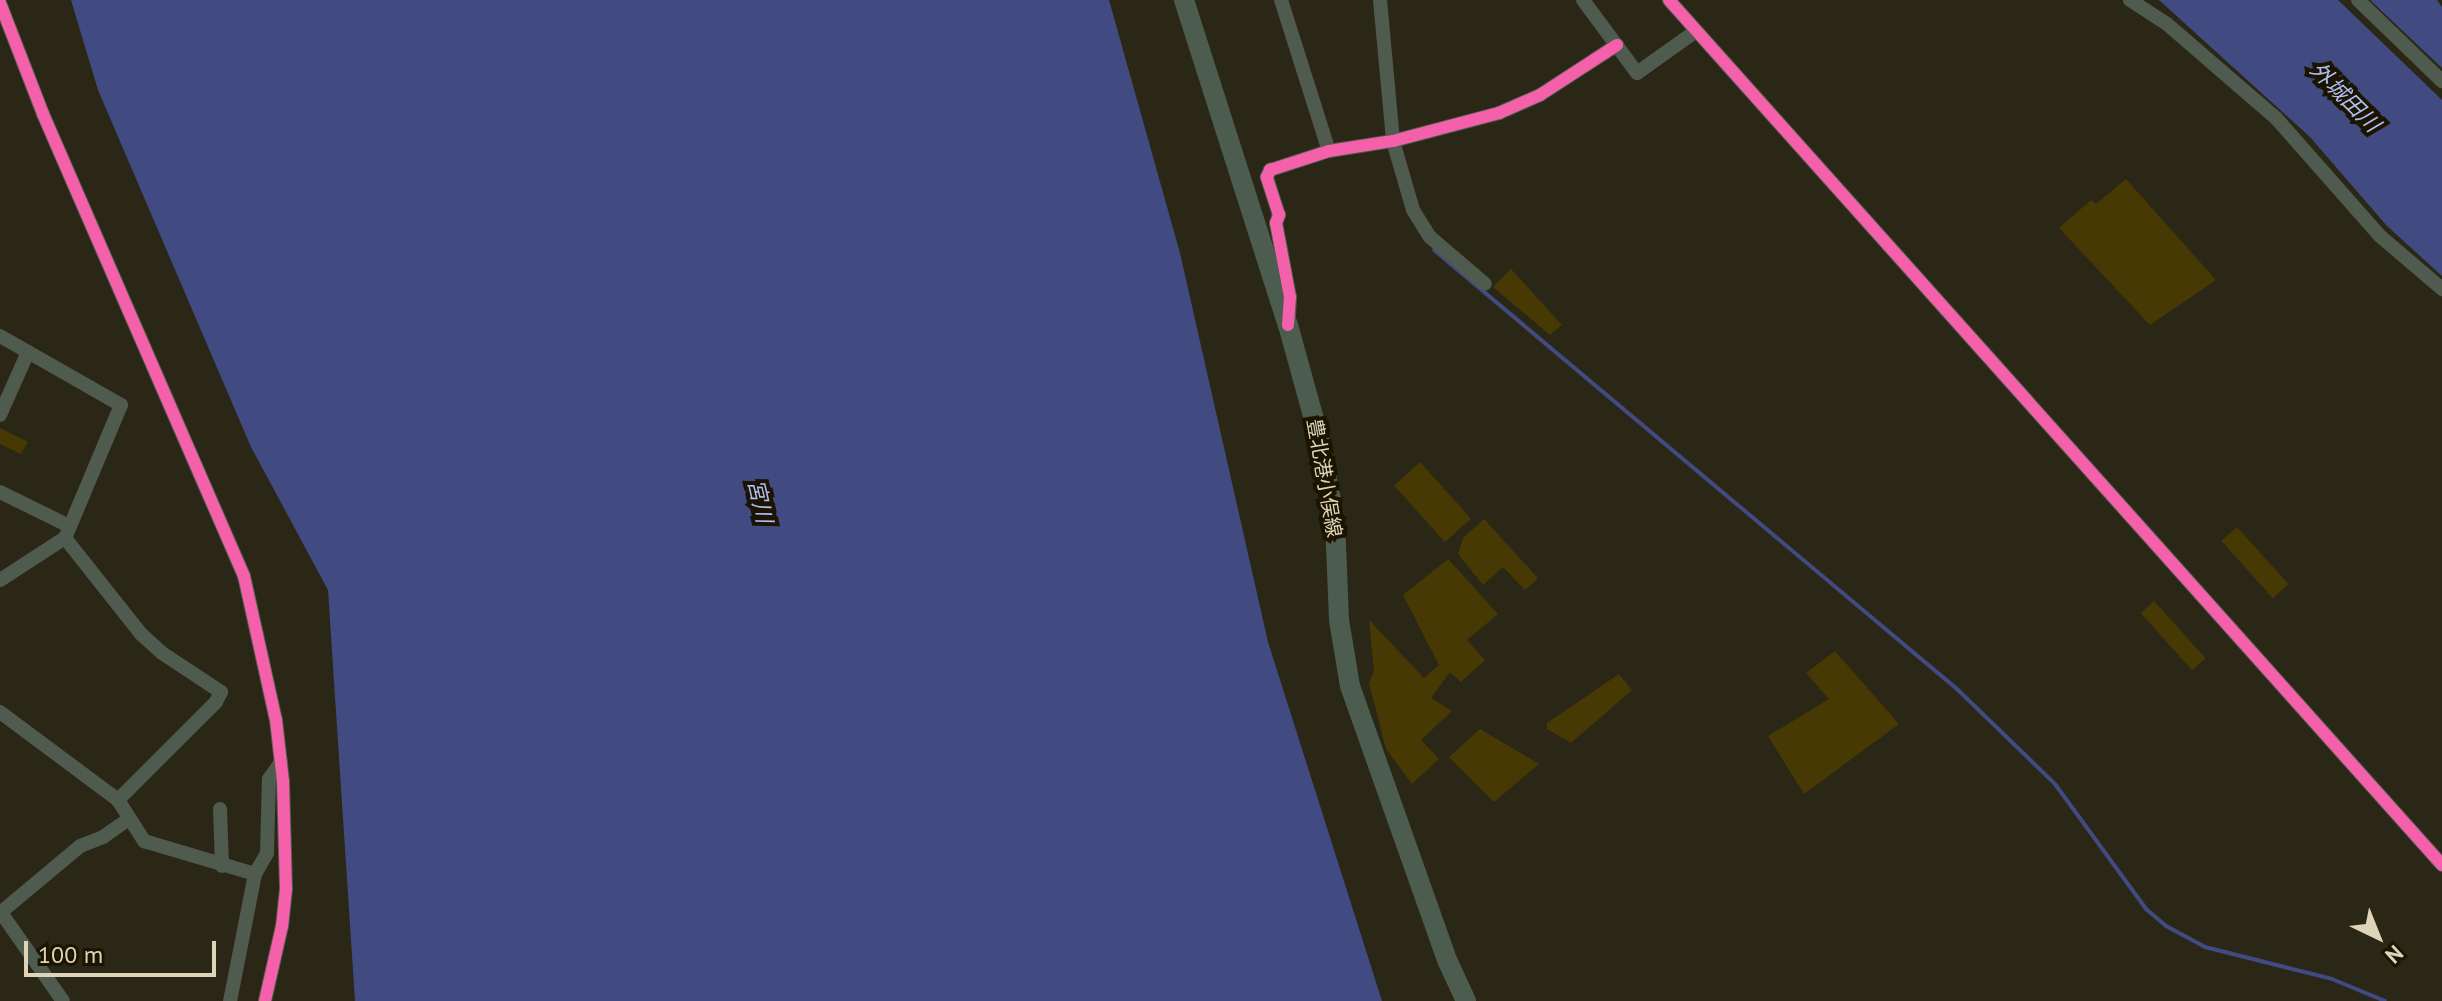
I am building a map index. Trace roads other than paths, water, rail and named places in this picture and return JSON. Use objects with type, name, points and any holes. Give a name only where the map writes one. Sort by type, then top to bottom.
[{"type":"main road","name":"豊北港小俣線","points":[[1184,1],[1288,325],[1318,434],[1335,520],[1339,620],[1350,686],[1448,962],[1466,1001]]},
{"type":"street","points":[[1281,0],[1329,151]]},
{"type":"street","points":[[1380,0],[1393,141],[1417,219],[1430,237],[1485,284]]},
{"type":"street","points":[[1583,0],[1637,73],[1696,31]]},
{"type":"street","points":[[1669,0],[2442,865]]},
{"type":"street","points":[[2130,0],[2167,24],[2276,118],[2380,236],[2442,289]]},
{"type":"street","points":[[2358,0],[2442,81]]},
{"type":"street","points":[[0,3],[43,114],[244,576],[276,720],[281,762],[286,889],[282,926],[265,1001]]},
{"type":"street","points":[[1288,325],[1290,297],[1276,223],[1279,215],[1267,177],[1270,170],[1329,151],[1393,141],[1499,113],[1540,95],[1617,45]]},
{"type":"street","points":[[0,336],[121,405],[67,532],[0,580]]},
{"type":"street","points":[[0,415],[28,352]]},
{"type":"street","points":[[0,492],[67,532],[141,634],[162,653],[221,692],[216,702],[118,800]]},
{"type":"street","points":[[0,712],[118,800],[127,820],[144,841],[255,874]]},
{"type":"street","points":[[230,1001],[255,874],[267,853],[269,779],[281,762]]},
{"type":"street","points":[[220,809],[222,866]]},
{"type":"street","points":[[63,1001],[1,914],[80,846],[103,837],[127,820]]},
{"type":"water","name":"宮川","points":[[71,0],[1109,0],[1180,253],[1268,642],[1382,1001],[355,1001],[328,590],[251,447],[98,90]]},
{"type":"water","name":"外城田川","points":[[2159,0],[2338,0],[2442,100],[2442,276],[2387,226],[2310,137]]},
{"type":"water","points":[[2370,0],[2437,0],[2442,7],[2442,68]]},
{"type":"waterway","points":[[1434,250],[1957,689],[2055,784],[2146,909],[2166,926],[2205,947],[2332,979],[2385,1001]]}]
